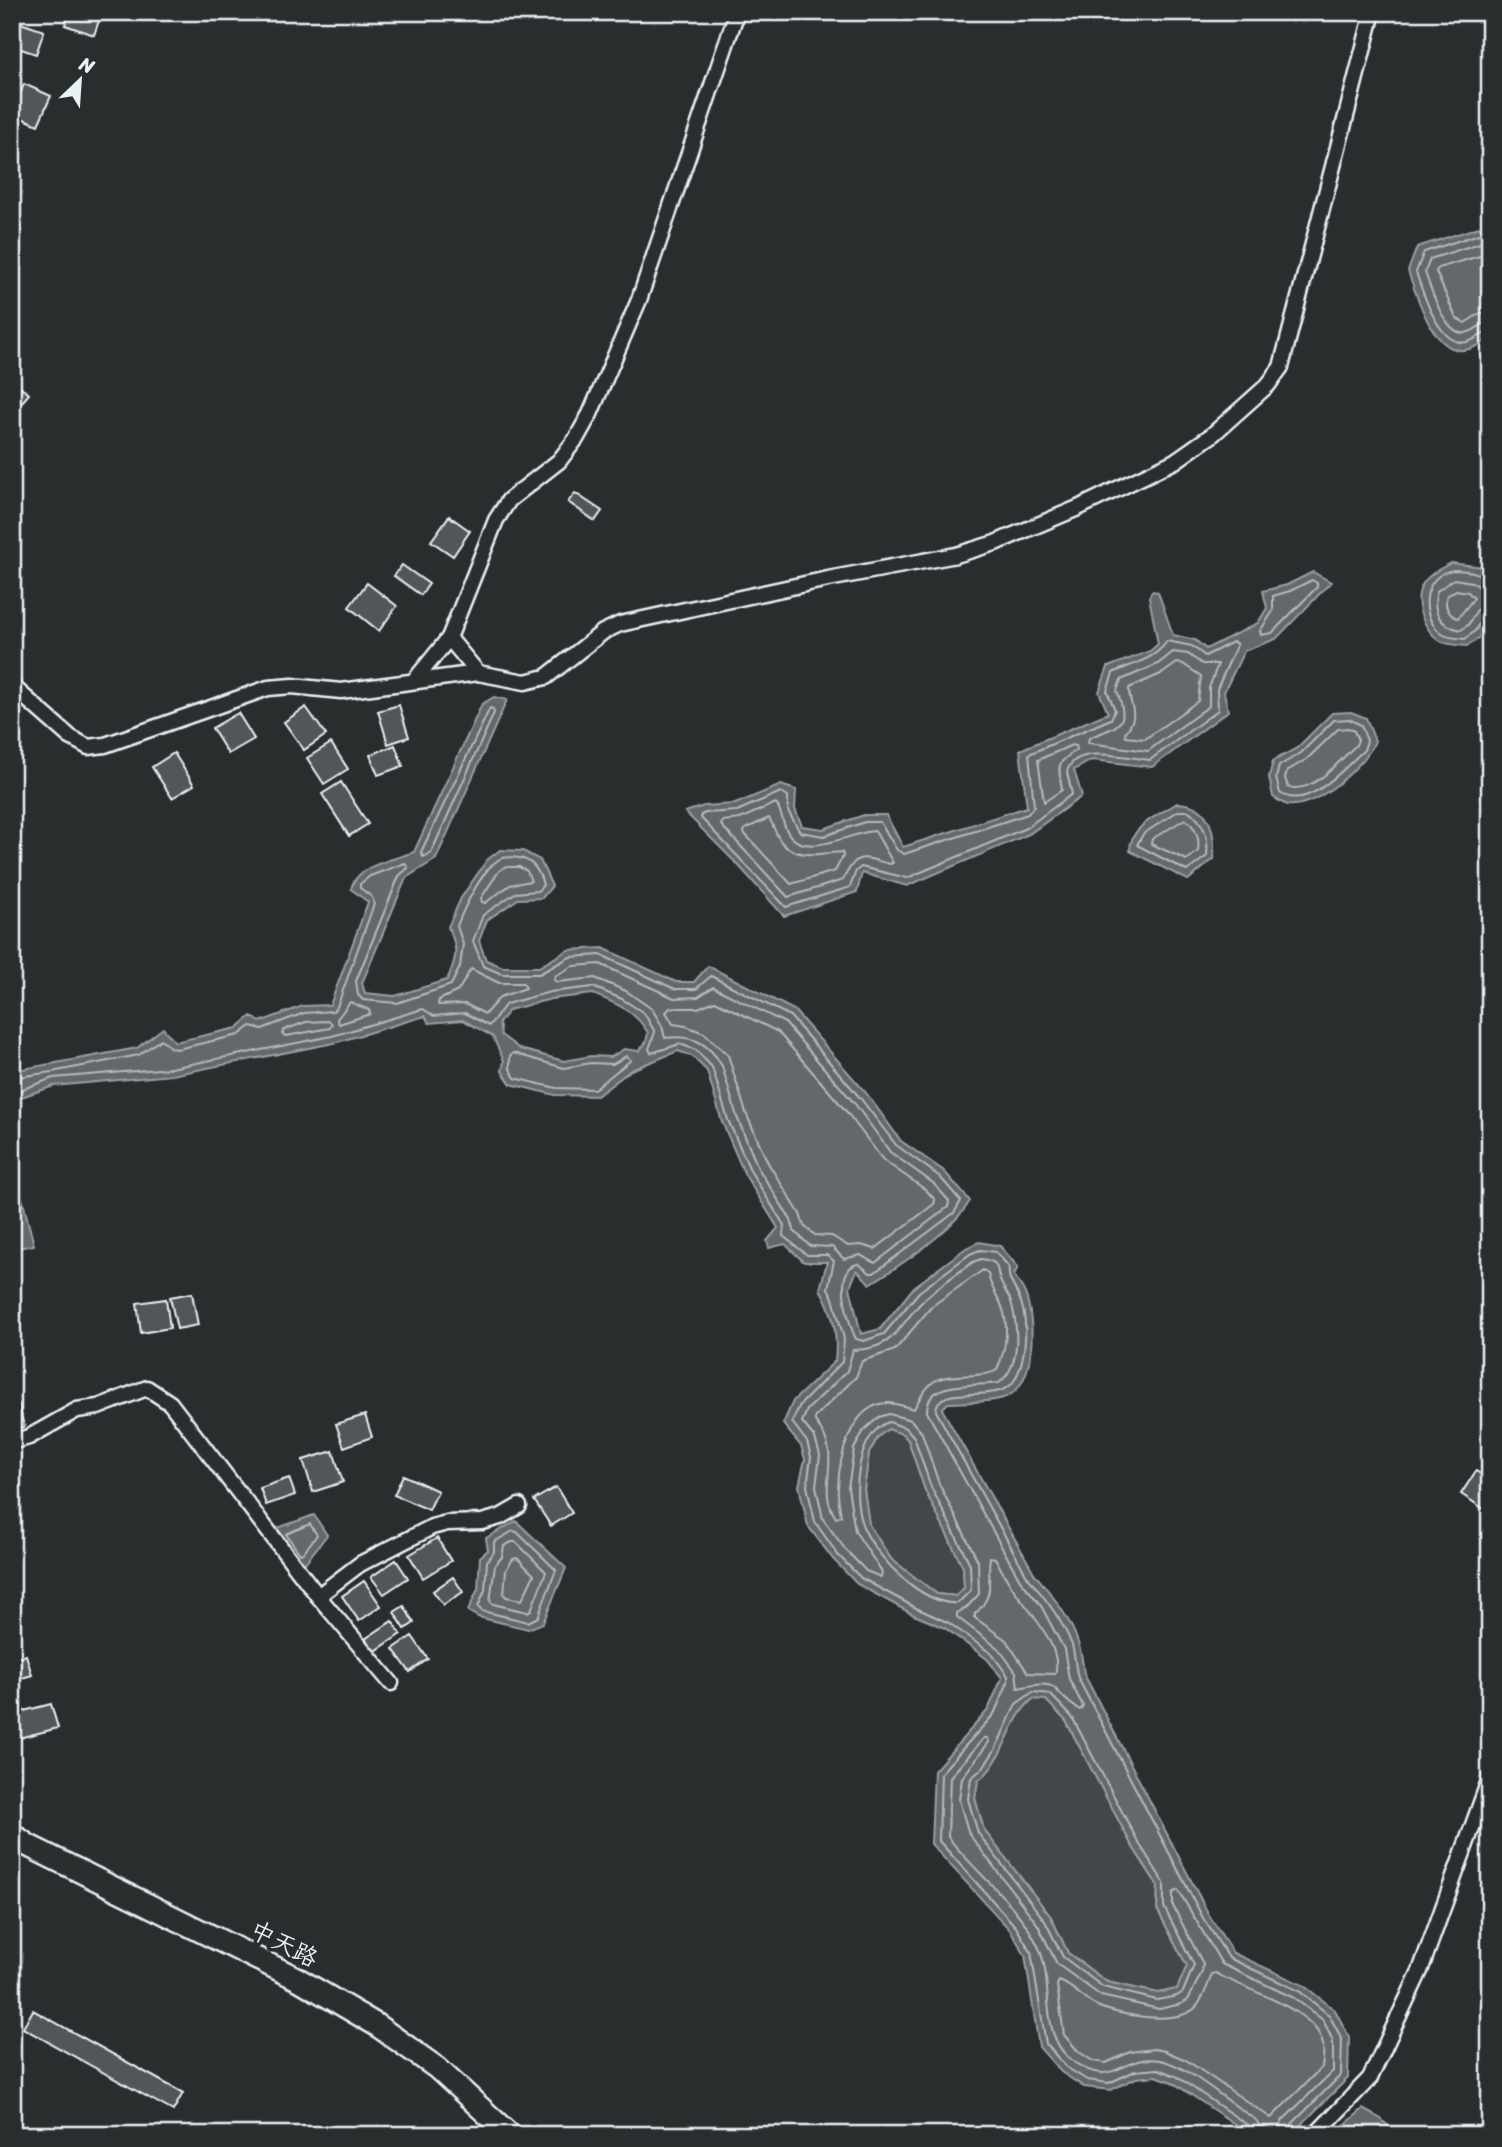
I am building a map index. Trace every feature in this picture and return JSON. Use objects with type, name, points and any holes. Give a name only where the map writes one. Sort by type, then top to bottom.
[{"type":"main road","name":"中天路","points":[[12,1834],[29,1846],[298,1979],[375,2024],[436,2068],[510,2135]]},
{"type":"street","points":[[414,681],[449,638],[496,520],[509,500],[559,461],[590,414],[639,300],[737,12]]},
{"type":"street","points":[[12,686],[70,737],[88,747],[105,745],[268,688],[292,686],[341,691],[478,673],[525,682],[546,677],[603,632],[620,624],[956,555],[995,543],[1078,508],[1175,461],[1212,435],[1268,385],[1281,367],[1373,12]]},
{"type":"street","points":[[449,638],[478,673]]},
{"type":"street","points":[[12,1442],[29,1437],[77,1410],[99,1407],[147,1388],[170,1403],[318,1596],[391,1683]]},
{"type":"street","points":[[318,1596],[360,1564],[432,1527],[447,1523],[482,1522],[500,1517],[519,1506]]},
{"type":"street","points":[[1315,2135],[1370,2078],[1420,1971],[1490,1778]]},
{"type":"shaded area","points":[[888,1429],[903,1434],[908,1440],[925,1490],[963,1567],[964,1588],[956,1596],[937,1594],[891,1559],[869,1525],[864,1490],[869,1453],[878,1437]]},
{"type":"shaded area","points":[[1033,1699],[1046,1700],[1066,1721],[1131,1844],[1158,1886],[1157,1909],[1187,1966],[1177,1989],[1158,1993],[1107,1982],[1068,1953],[1051,1917],[984,1830],[975,1798],[978,1780],[995,1762],[1017,1718]]},
{"type":"water","points":[[1482,226],[1490,227],[1490,328],[1486,341],[1459,350],[1446,345],[1431,327],[1408,271],[1417,247]]},
{"type":"water","points":[[1451,563],[1483,567],[1491,592],[1485,629],[1467,646],[1440,641],[1434,636],[1424,622],[1419,605],[1420,589],[1424,582],[1433,573]]},
{"type":"water","points":[[1313,572],[1331,582],[1276,639],[1244,651],[1224,692],[1228,711],[1152,767],[1092,760],[1074,770],[1082,796],[1029,834],[907,886],[862,873],[857,892],[784,916],[685,812],[704,806],[735,804],[781,785],[796,790],[795,809],[802,826],[823,829],[864,815],[886,815],[903,847],[1027,807],[1020,750],[1108,713],[1099,692],[1108,667],[1150,651],[1158,644],[1149,597],[1152,591],[1158,592],[1173,635],[1195,640],[1206,649],[1258,623],[1267,608],[1263,591],[1287,585]]},
{"type":"water","points":[[494,697],[507,700],[436,859],[406,878],[362,983],[365,993],[395,996],[447,980],[455,954],[454,941],[448,927],[461,898],[487,860],[500,850],[523,851],[540,860],[552,886],[542,898],[518,899],[487,920],[479,941],[486,960],[503,967],[539,967],[568,950],[603,948],[676,982],[694,982],[708,966],[794,1010],[867,1094],[901,1141],[944,1171],[970,1201],[939,1235],[870,1284],[857,1270],[850,1287],[861,1334],[880,1329],[914,1287],[966,1248],[979,1242],[1000,1246],[1018,1267],[1014,1275],[1026,1296],[1032,1340],[1022,1382],[1014,1392],[1003,1398],[983,1402],[948,1403],[942,1409],[1034,1573],[1071,1626],[1080,1649],[1084,1674],[1209,1915],[1233,1953],[1303,1985],[1335,2010],[1349,2037],[1348,2078],[1291,2135],[1251,2135],[1172,2082],[1156,2076],[1136,2078],[1111,2090],[1084,2087],[1061,2072],[1039,2047],[1025,1955],[1011,1931],[931,1844],[934,1771],[988,1710],[1002,1678],[987,1659],[945,1628],[914,1615],[857,1584],[833,1559],[808,1526],[799,1486],[805,1459],[801,1446],[783,1424],[793,1401],[835,1361],[833,1324],[820,1289],[827,1262],[804,1262],[785,1244],[769,1248],[767,1241],[778,1228],[745,1175],[722,1122],[707,1071],[692,1056],[678,1051],[631,1070],[597,1096],[555,1095],[511,1084],[502,1071],[504,1061],[493,1037],[463,1020],[429,1023],[425,1016],[334,1043],[172,1075],[54,1086],[12,1100],[12,1071],[137,1048],[163,1028],[175,1042],[237,1028],[251,1016],[260,1022],[303,1006],[330,1005],[368,902],[351,889],[354,881],[376,864],[414,852],[482,704]],"holes":[[[593,994],[624,1009],[643,1025],[648,1033],[646,1042],[639,1051],[624,1049],[611,1057],[591,1056],[564,1061],[520,1049],[501,1035],[499,1023],[509,1010],[551,999]],[[888,1429],[903,1434],[908,1440],[925,1490],[963,1567],[964,1588],[956,1596],[937,1594],[891,1559],[869,1525],[864,1489],[869,1453],[878,1437]],[[1033,1699],[1046,1700],[1066,1721],[1131,1844],[1158,1886],[1157,1909],[1187,1966],[1177,1989],[1158,1993],[1107,1982],[1068,1953],[1051,1917],[984,1830],[975,1798],[978,1781],[995,1762],[1024,1708]]]},
{"type":"water","points":[[1351,712],[1366,718],[1375,741],[1351,773],[1326,793],[1300,804],[1288,805],[1273,797],[1269,777],[1273,761],[1297,748],[1332,713]]},
{"type":"water","points":[[1177,803],[1197,808],[1209,821],[1212,829],[1214,859],[1188,880],[1130,851],[1134,835],[1140,828]]},
{"type":"water","points":[[12,1159],[34,1245],[12,1249]]},
{"type":"water","points":[[314,1515],[327,1535],[301,1568],[272,1530]]},
{"type":"water","points":[[516,1521],[566,1568],[543,1623],[528,1629],[478,1617],[468,1611],[478,1589],[480,1557],[488,1550],[486,1538]]},
{"type":"water","points":[[1363,2109],[1381,2119],[1397,2135],[1333,2135]]},
{"type":"building","points":[[69,12],[102,12],[94,35],[65,25]]},
{"type":"building","points":[[12,20],[44,31],[36,54],[12,46]]},
{"type":"building","points":[[24,84],[51,96],[38,125],[12,114]]},
{"type":"building","points":[[12,380],[29,394],[12,414]]},
{"type":"building","points":[[575,493],[602,511],[595,521],[568,502]]},
{"type":"building","points":[[449,516],[470,531],[453,556],[431,541]]},
{"type":"building","points":[[402,565],[429,584],[421,595],[394,576]]},
{"type":"building","points":[[367,583],[397,606],[379,631],[349,607]]},
{"type":"building","points":[[399,705],[409,737],[388,744],[378,711]]},
{"type":"building","points":[[306,707],[326,735],[304,750],[284,722]]},
{"type":"building","points":[[238,713],[254,739],[228,754],[212,728]]},
{"type":"building","points":[[331,743],[348,769],[324,784],[307,758]]},
{"type":"building","points":[[395,745],[403,766],[378,775],[370,755]]},
{"type":"building","points":[[174,753],[194,785],[172,798],[152,767]]},
{"type":"building","points":[[341,782],[368,824],[349,836],[322,794]]},
{"type":"building","points":[[192,1293],[198,1325],[177,1329],[170,1297]]},
{"type":"building","points":[[166,1299],[170,1328],[141,1333],[137,1303]]},
{"type":"building","points":[[19,1404],[24,1427],[12,1429],[12,1405]]},
{"type":"building","points":[[365,1415],[372,1437],[344,1447],[336,1424]]},
{"type":"building","points":[[333,1451],[343,1482],[313,1492],[303,1460]]},
{"type":"building","points":[[1476,1471],[1490,1480],[1490,1500],[1484,1509],[1461,1494]]},
{"type":"building","points":[[403,1475],[438,1491],[429,1510],[394,1495]]},
{"type":"building","points":[[289,1478],[295,1495],[266,1505],[260,1488]]},
{"type":"building","points":[[556,1487],[572,1513],[551,1526],[534,1500]]},
{"type":"building","points":[[437,1538],[451,1561],[423,1578],[409,1555]]},
{"type":"building","points":[[396,1560],[408,1578],[384,1594],[371,1577]]},
{"type":"building","points":[[453,1577],[463,1592],[443,1605],[433,1591]]},
{"type":"building","points":[[364,1581],[381,1606],[359,1621],[342,1596]]},
{"type":"building","points":[[404,1606],[414,1623],[405,1629],[394,1612]]},
{"type":"building","points":[[392,1621],[401,1634],[374,1652],[365,1639]]},
{"type":"building","points":[[412,1636],[428,1659],[410,1672],[393,1649]]},
{"type":"building","points":[[26,1655],[32,1675],[12,1681],[12,1659]]},
{"type":"building","points":[[51,1704],[58,1728],[19,1738],[12,1714]]},
{"type":"building","points":[[33,2010],[183,2093],[173,2111],[23,2028]]}]
